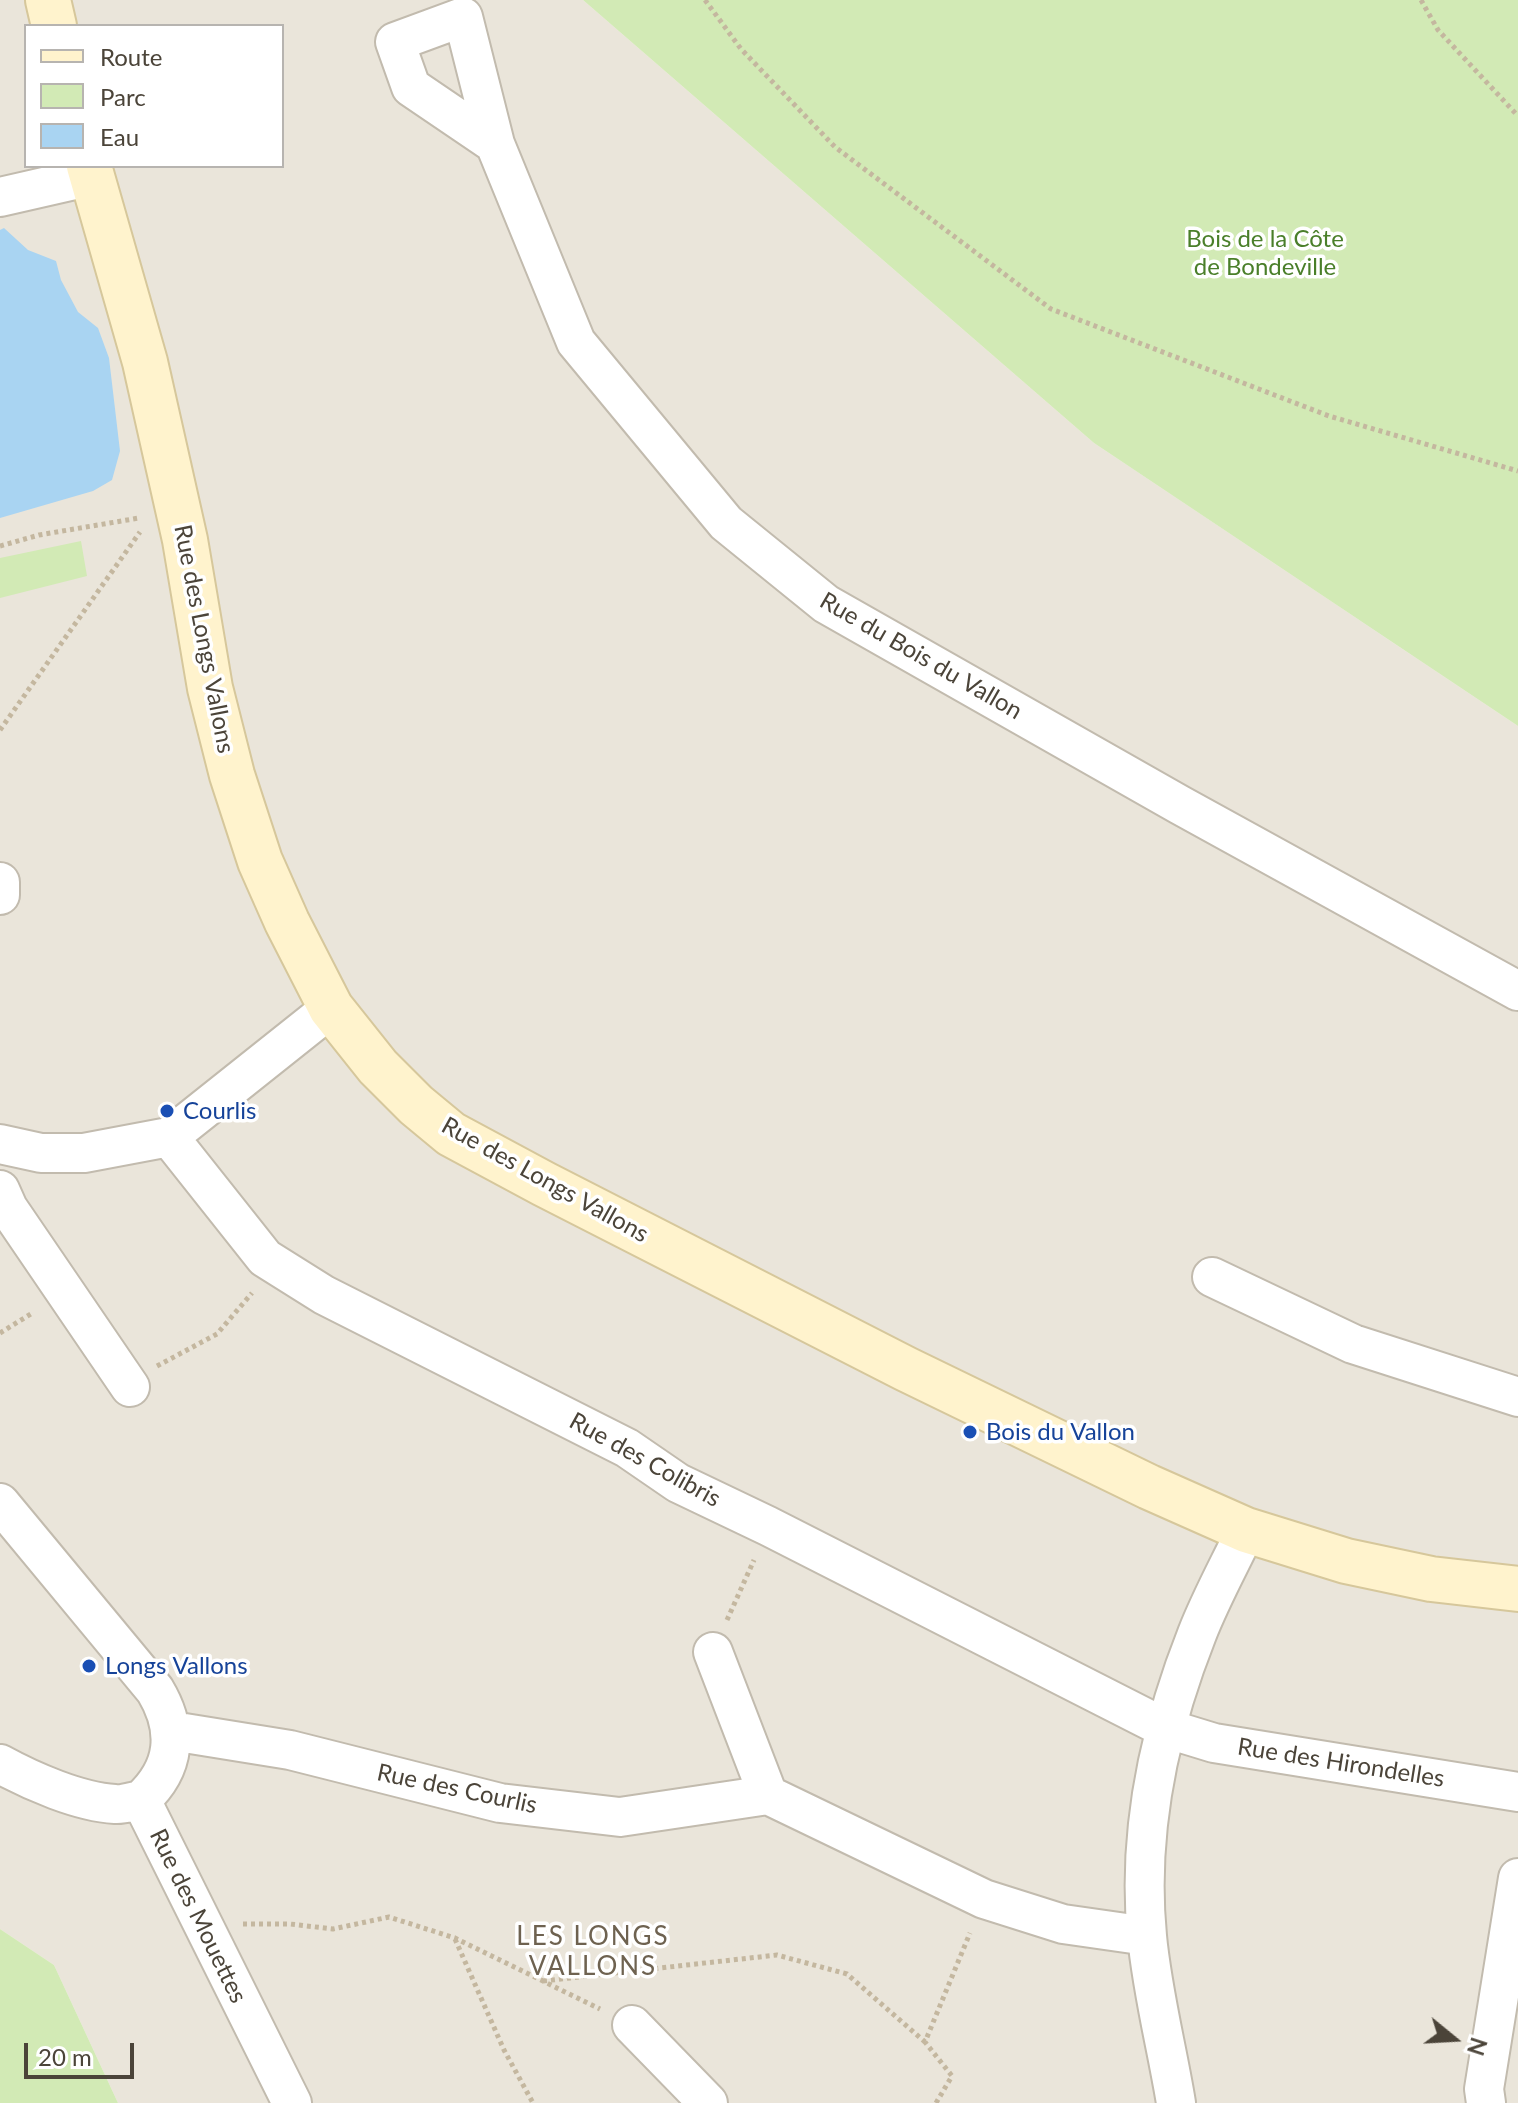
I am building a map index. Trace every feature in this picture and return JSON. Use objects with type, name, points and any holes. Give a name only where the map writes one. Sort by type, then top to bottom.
[{"type":"street","points":[[48,0],[54,24]]},
{"type":"street","name":"Rue du Bois du Vallon","points":[[495,144],[576,342],[726,523],[826,604],[1180,805],[1518,991]]},
{"type":"street","points":[[0,197],[90,171]]},
{"type":"street","name":"Rue des Longs Vallons","points":[[90,171],[145,362],[163,501],[232,775],[260,861],[331,1008],[378,1067],[416,1105],[451,1134],[906,1369],[1149,1487],[1246,1530],[1384,1571],[1518,1589]]},
{"type":"street","points":[[0,882],[0,895]]},
{"type":"street","points":[[0,1145],[41,1153],[84,1153],[169,1137],[331,1008]]},
{"type":"street","name":"Rue des Colibris","points":[[169,1137],[265,1258],[324,1295],[627,1448],[678,1483],[1165,1728]]},
{"type":"street","points":[[0,1190],[8,1208],[130,1387]]},
{"type":"street","points":[[1212,1277],[1353,1344],[1518,1397]]},
{"type":"street","points":[[0,1503],[155,1690],[165,1707],[172,1731]]},
{"type":"street","points":[[1176,2103],[1147,1936],[1145,1858],[1156,1762],[1198,1631],[1246,1530]]},
{"type":"street","points":[[713,1652],[768,1795],[984,1899],[1063,1924],[1147,1936]]},
{"type":"street","name":"Rue des Hirondelles","points":[[1165,1728],[1214,1743],[1518,1792]]},
{"type":"street","name":"Rue des Courlis","points":[[172,1731],[290,1750],[500,1803],[620,1817],[768,1795]]},
{"type":"street","name":"Rue des Mouettes","points":[[172,1731],[168,1759],[158,1784],[141,1800],[292,2103]]},
{"type":"street","points":[[0,1764],[22,1776],[79,1796],[117,1804],[141,1800]]},
{"type":"street","points":[[1486,2103],[1484,2089],[1518,1878]]},
{"type":"street","points":[[632,2025],[708,2103]]},
{"type":"path","points":[[705,0],[741,49],[835,147],[1051,309],[1329,416],[1518,471]]},
{"type":"path","points":[[1421,0],[1438,30],[1518,116]]},
{"type":"path","points":[[0,546],[163,501]]},
{"type":"path","points":[[0,730],[163,501]]},
{"type":"path","points":[[130,1387],[160,1363],[217,1334],[252,1292],[265,1258]]},
{"type":"path","points":[[713,1652],[768,1526]]},
{"type":"path","points":[[925,2042],[984,1899]]},
{"type":"path","points":[[202,1925],[290,1924],[333,1929],[389,1917],[455,1938],[632,2025]]},
{"type":"path","points":[[455,1938],[504,2050],[533,2103]]},
{"type":"path","points":[[543,1981],[777,1955],[847,1974],[925,2042],[952,2076],[936,2103]]},
{"type":"shaded area","points":[[0,0],[583,0],[1094,443],[1518,726],[1518,2103],[118,2103],[54,1965],[0,1929]]},
{"type":"green space","name":"Bois de la Côte de Bondeville","points":[[583,0],[1518,0],[1518,726],[1094,443]]},
{"type":"green space","points":[[81,541],[87,576],[0,598],[0,558]]},
{"type":"green space","points":[[0,1929],[54,1965],[118,2103],[0,2103]]},
{"type":"water","points":[[4,228],[28,250],[56,261],[61,280],[78,312],[98,328],[109,358],[120,451],[112,480],[93,491],[0,518],[0,230]]},
{"type":"place","name":"Courlis","points":[[167,1111]]},
{"type":"place","name":"Bois du Vallon","points":[[970,1432]]},
{"type":"place","name":"Longs Vallons","points":[[89,1666]]},
{"type":"district","name":"LES LONGS VALLONS","points":[[593,1952]]}]
